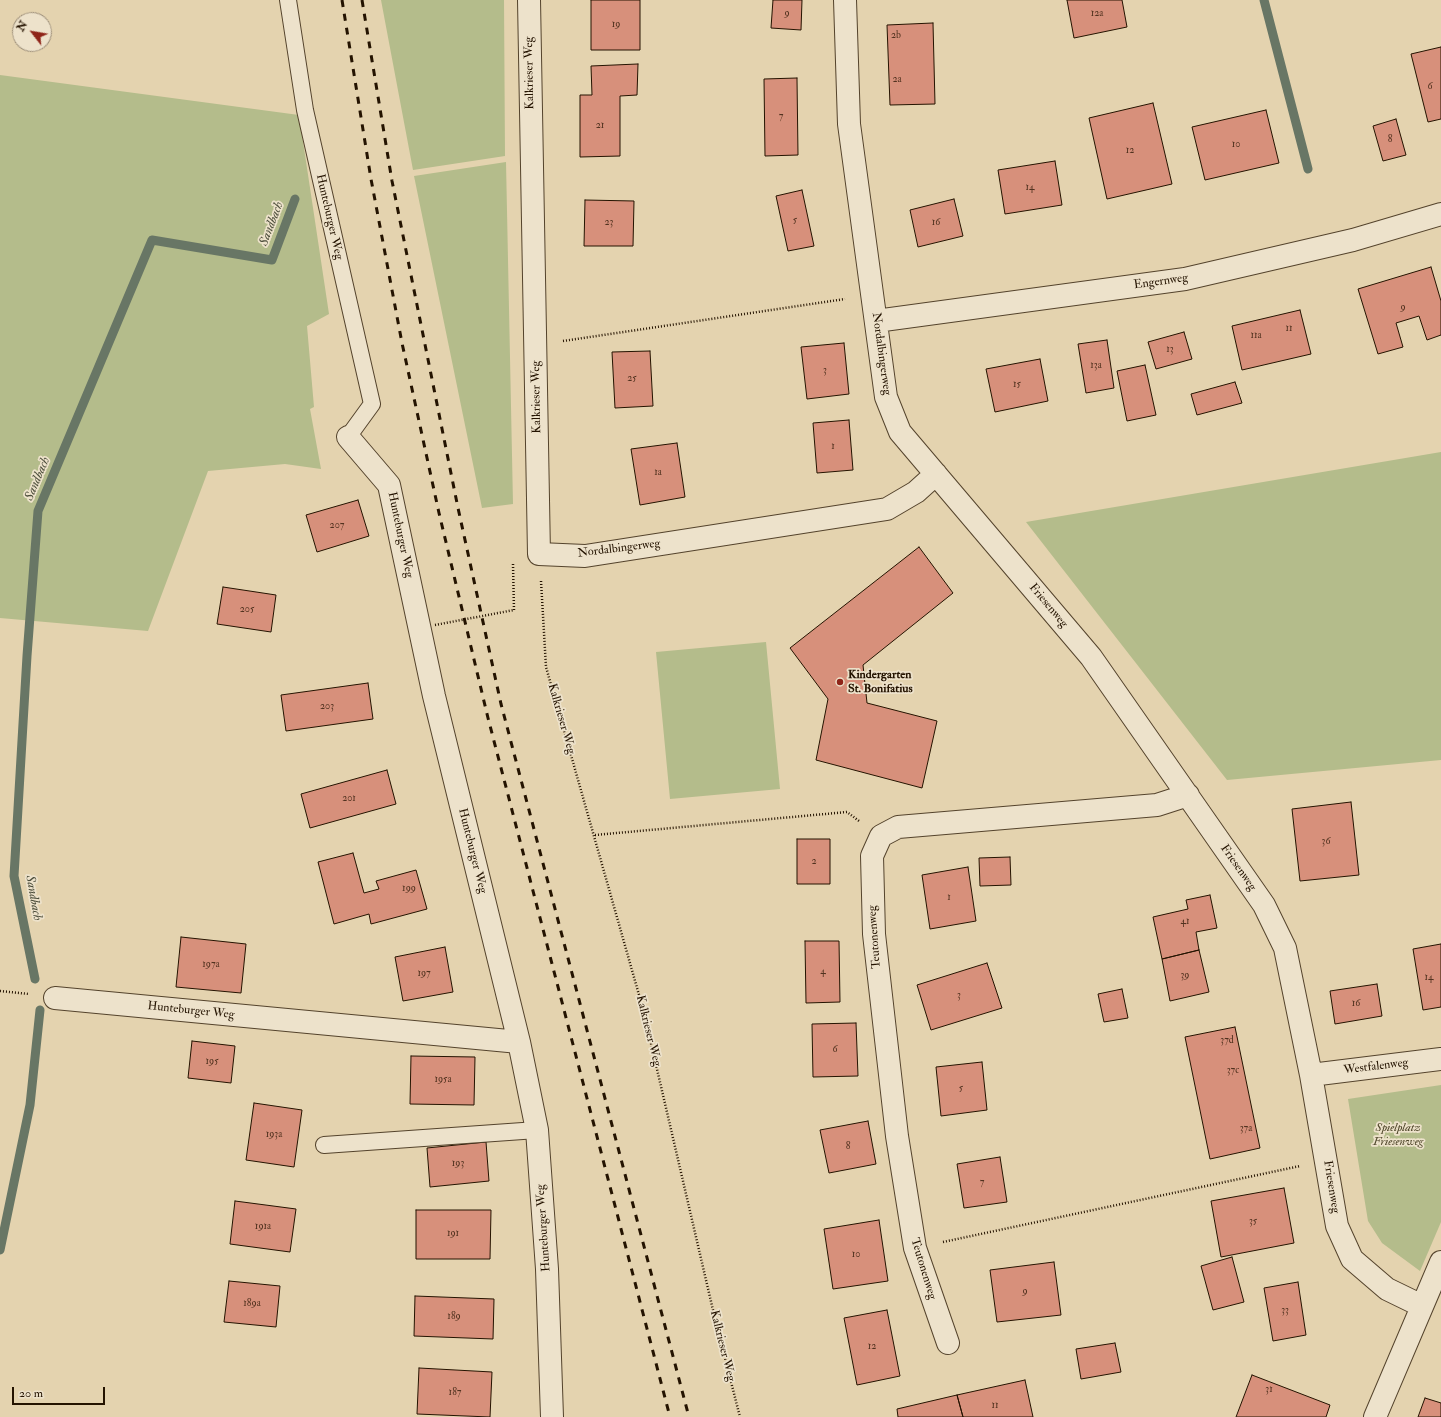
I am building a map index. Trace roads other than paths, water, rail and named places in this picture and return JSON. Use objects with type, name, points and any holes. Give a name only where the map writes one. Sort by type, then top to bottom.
[{"type":"street","name":"Kalkrieser Weg","points":[[529,0],[539,554]]},
{"type":"street","name":"Nordalbingerweg","points":[[539,554],[585,556],[887,509],[916,492],[936,474],[900,432],[886,397],[849,124],[846,0]]},
{"type":"street","name":"Engernweg","points":[[876,321],[1185,279],[1353,240],[1441,214]]},
{"type":"street","name":"Hunteburger Weg","points":[[348,436],[389,485],[434,696],[519,1042],[537,1130],[547,1269],[552,1417]]},
{"type":"street","name":"Friesenweg","points":[[936,474],[1091,657],[1264,905],[1285,948],[1312,1075],[1337,1226],[1352,1260],[1387,1289],[1422,1306]]},
{"type":"street","name":"Teutonenweg","points":[[948,1343],[915,1248],[897,1136],[874,934],[872,856],[881,836],[898,827],[1157,805],[1188,795]]},
{"type":"street","name":"Hunteburger Weg","points":[[55,998],[519,1042]]},
{"type":"street","name":"Westfalenweg","points":[[1312,1075],[1441,1059]]},
{"type":"street","points":[[1375,1417],[1441,1262]]},
{"type":"lane","name":"Hunteburger Weg","points":[[288,0],[305,110],[372,404],[348,436]]},
{"type":"lane","points":[[324,1145],[537,1130]]},
{"type":"waterway","points":[[1264,0],[1308,169]]},
{"type":"waterway","name":"Sandbach","points":[[35,979],[14,876],[27,656],[38,511],[152,240],[272,260],[295,199]]},
{"type":"waterway","name":"Sandbach","points":[[0,1250],[30,1105],[40,1010]]},
{"type":"railway","points":[[342,0],[371,179],[402,343],[439,513],[488,718],[670,1417]]},
{"type":"railway","points":[[362,0],[392,181],[458,508],[501,704],[689,1417]]},
{"type":"place","name":"Kindergarten St. Bonifatius","points":[[840,682]]},
{"type":"park label","name":"Spielplatz Friesenweg","points":[[1398,1135]]}]
